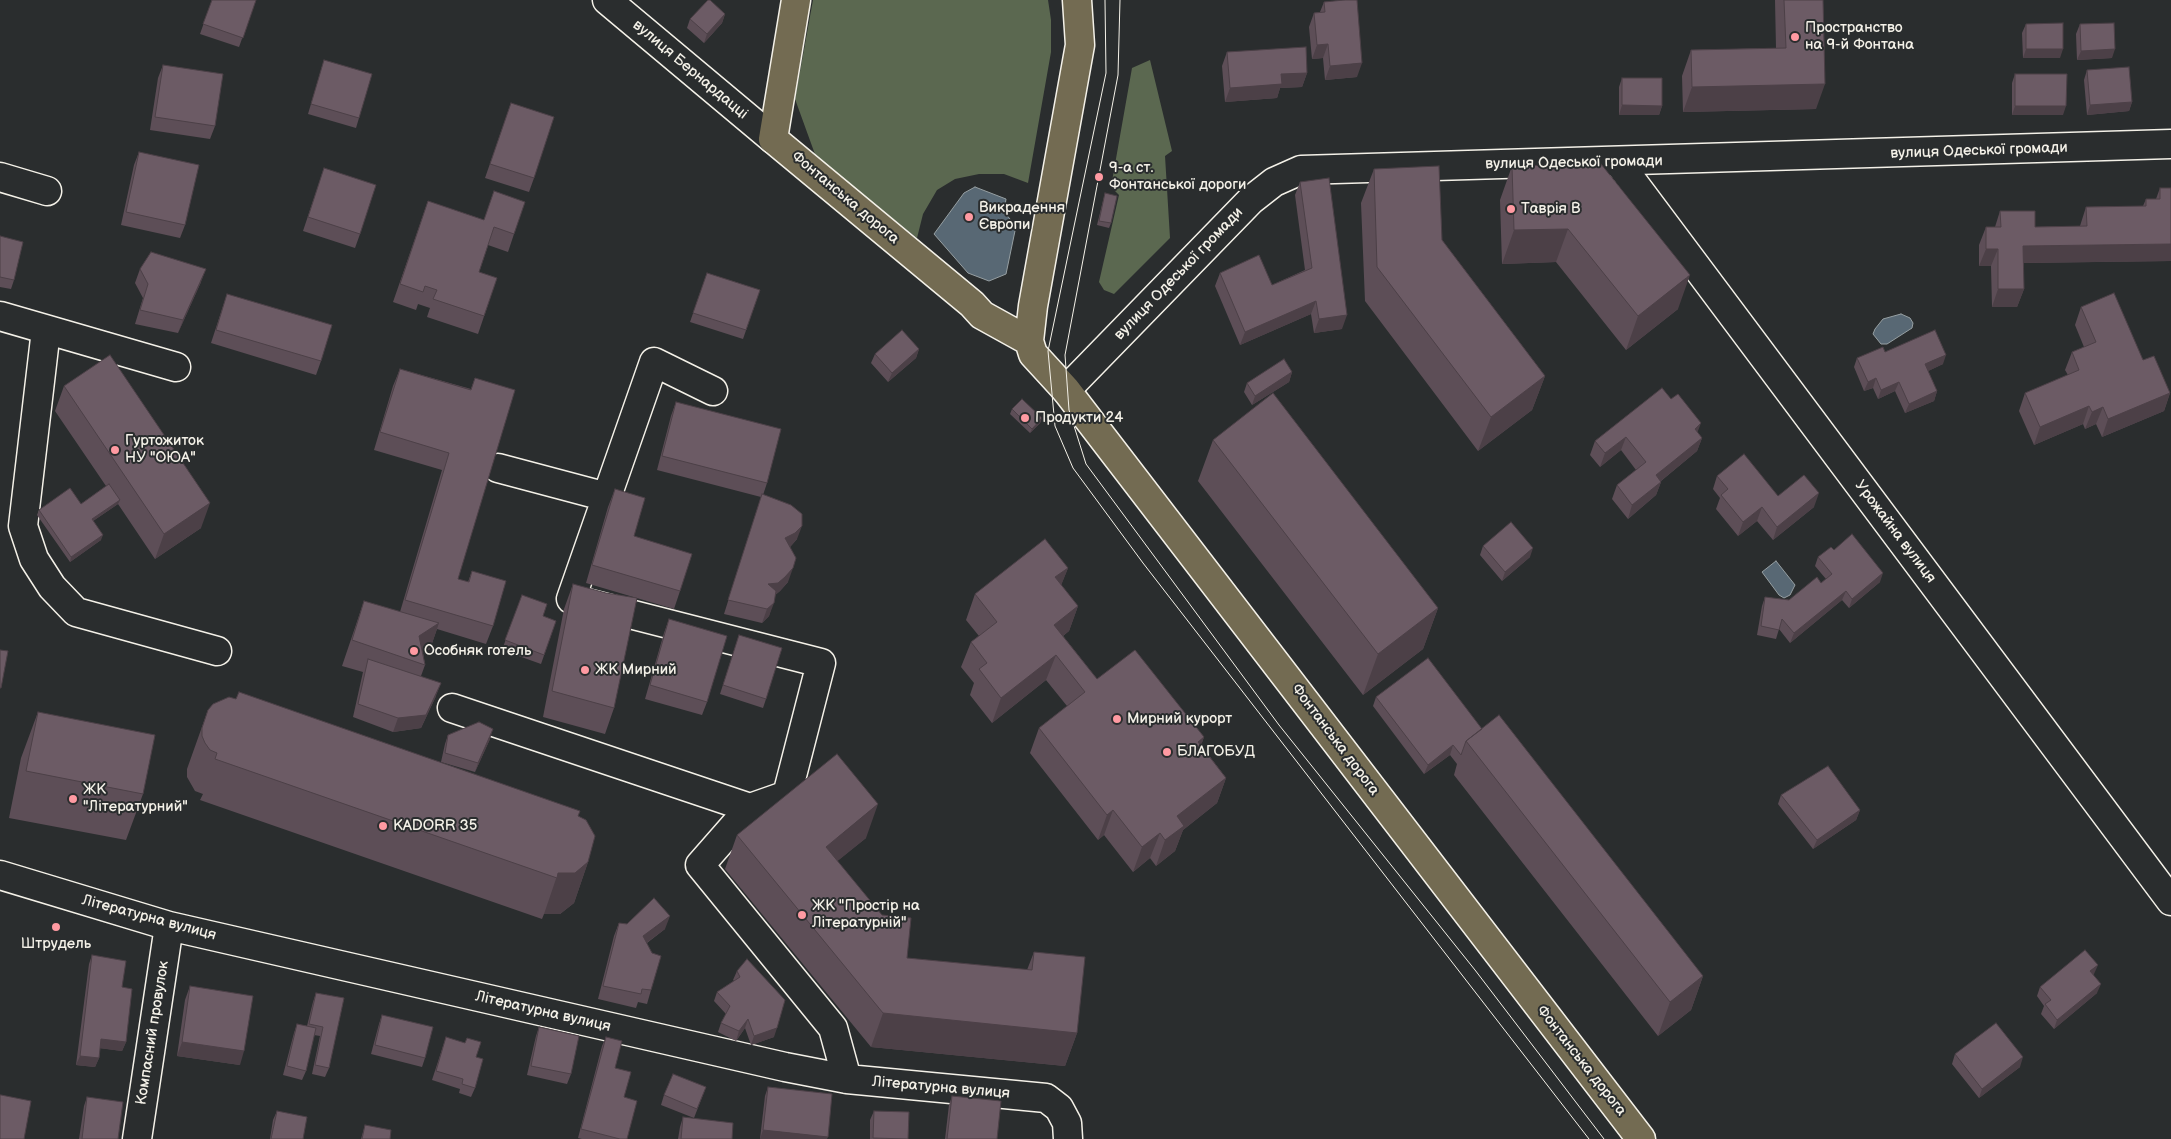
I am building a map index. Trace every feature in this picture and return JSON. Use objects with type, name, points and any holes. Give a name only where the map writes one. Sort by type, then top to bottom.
[{"type":"main road","points":[[773,139],[796,0]]},
{"type":"main road","points":[[1029,341],[1033,306],[1080,45],[1077,0]]},
{"type":"main road","name":"Фонтанська дорога","points":[[773,139],[972,304],[982,315],[1029,341],[1033,354],[1066,390],[1641,1139]]},
{"type":"street","name":"вулиця Бернардацці","points":[[607,0],[773,139]]},
{"type":"street","name":"вулиця Одеської громади","points":[[1066,390],[1251,200],[1274,182],[1301,170],[2171,144]]},
{"type":"street","name":"Урожайна вулиця","points":[[1618,162],[2171,902]]},
{"type":"street","points":[[0,177],[47,191]]},
{"type":"street","points":[[0,316],[176,367]]},
{"type":"street","points":[[46,330],[23,526],[34,558],[52,588],[76,612],[217,651]]},
{"type":"street","points":[[712,391],[654,362],[571,599],[821,663],[787,795],[750,808],[700,865],[834,1028],[847,1079]]},
{"type":"street","points":[[498,468],[607,497]]},
{"type":"street","points":[[452,708],[750,808]]},
{"type":"street","name":"Літературна вулиця","points":[[0,875],[169,926],[785,1067],[847,1079],[1046,1098],[1059,1108],[1067,1123],[1068,1139]]},
{"type":"street","name":"Компасний провулок","points":[[137,1139],[169,926]]},
{"type":"green space","points":[[813,0],[1048,0],[1051,20],[1051,52],[1028,183],[1004,174],[979,174],[955,179],[937,190],[923,214],[917,238],[816,157],[795,99]]},
{"type":"green space","points":[[1150,60],[1172,151],[1165,156],[1170,238],[1114,294],[1104,290],[1099,282],[1119,195],[1111,187],[1132,68]]},
{"type":"water","points":[[975,187],[1006,199],[1004,212],[1016,226],[1006,274],[989,281],[968,273],[934,234],[964,193]]},
{"type":"water","points":[[1901,314],[1910,318],[1913,323],[1912,328],[1887,344],[1881,344],[1873,334],[1875,329],[1883,319]]},
{"type":"water","points":[[1776,561],[1795,585],[1790,595],[1784,598],[1779,595],[1762,572]]},
{"type":"building","points":[[212,0],[256,0],[243,38],[203,24]]},
{"type":"building","points":[[708,0],[725,14],[707,34],[690,19]]},
{"type":"building","points":[[1357,0],[1362,63],[1330,66],[1328,44],[1317,45],[1314,13],[1325,12],[1324,2]]},
{"type":"building","points":[[1784,0],[1823,0],[1825,84],[1692,87],[1691,50],[1786,48]]},
{"type":"building","points":[[2063,23],[2063,49],[2026,49],[2026,24]]},
{"type":"building","points":[[2114,23],[2115,49],[2081,51],[2080,24]]},
{"type":"building","points":[[1306,47],[1307,73],[1281,74],[1282,84],[1230,88],[1227,52]]},
{"type":"building","points":[[324,60],[372,74],[359,118],[311,104]]},
{"type":"building","points":[[163,65],[223,74],[215,126],[155,117]]},
{"type":"building","points":[[2129,67],[2132,102],[2090,105],[2087,70]]},
{"type":"building","points":[[2015,74],[2067,74],[2066,106],[2015,106]]},
{"type":"building","points":[[1622,78],[1662,78],[1662,106],[1622,105]]},
{"type":"building","points":[[511,103],[554,117],[534,178],[490,164]]},
{"type":"building","points":[[139,152],[199,165],[185,225],[126,212]]},
{"type":"building","points":[[1601,164],[1690,275],[1638,316],[1568,229],[1514,230],[1512,166]]},
{"type":"building","points":[[1439,166],[1442,240],[1545,376],[1491,417],[1377,267],[1374,169]]},
{"type":"building","points":[[324,168],[376,185],[360,234],[308,217]]},
{"type":"building","points":[[1329,178],[1347,315],[1319,319],[1316,301],[1245,332],[1220,273],[1259,255],[1272,285],[1312,268],[1300,182]]},
{"type":"building","points":[[2160,188],[2171,188],[2171,244],[2023,246],[2024,289],[1998,289],[1998,249],[1986,249],[1986,227],[2001,227],[2000,211],[2035,211],[2035,227],[2087,226],[2086,207],[2146,206],[2146,199],[2160,199]]},
{"type":"building","points":[[494,191],[525,202],[514,234],[494,227],[479,272],[497,278],[484,316],[433,299],[437,290],[425,286],[423,292],[400,284],[428,201],[484,220]]},
{"type":"building","points":[[1105,193],[1117,196],[1111,223],[1099,221]]},
{"type":"building","points":[[0,236],[23,242],[14,280],[0,277]]},
{"type":"building","points":[[151,252],[206,269],[183,320],[140,310],[148,284],[140,269]]},
{"type":"building","points":[[707,273],[760,290],[746,330],[693,313]]},
{"type":"building","points":[[2114,293],[2143,360],[2154,356],[2170,393],[2108,419],[2103,407],[2092,412],[2089,406],[2040,427],[2025,393],[2079,370],[2072,352],[2096,342],[2081,307]]},
{"type":"building","points":[[227,294],[332,325],[321,361],[216,330]]},
{"type":"building","points":[[902,330],[919,349],[892,373],[875,354]]},
{"type":"building","points":[[1935,330],[1946,355],[1925,364],[1937,391],[1909,404],[1899,382],[1881,390],[1876,378],[1868,382],[1857,358],[1883,347],[1885,352]]},
{"type":"building","points":[[110,355],[210,503],[164,534],[64,386]]},
{"type":"building","points":[[1284,359],[1292,372],[1255,396],[1247,383]]},
{"type":"building","points":[[400,369],[471,390],[475,378],[515,390],[458,579],[469,582],[472,571],[506,581],[493,626],[405,600],[449,453],[380,432]]},
{"type":"building","points":[[1662,388],[1671,399],[1678,394],[1701,423],[1695,429],[1702,438],[1656,475],[1661,482],[1632,505],[1617,485],[1646,462],[1626,437],[1605,453],[1595,441]]},
{"type":"building","points":[[1273,393],[1438,608],[1378,654],[1213,440]]},
{"type":"building","name":"Продукти 24","points":[[1022,399],[1042,418],[1032,429],[1012,409]]},
{"type":"building","points":[[676,402],[781,429],[767,483],[662,456]]},
{"type":"building","points":[[1744,454],[1778,496],[1804,475],[1819,493],[1777,527],[1762,507],[1743,522],[1721,495],[1728,489],[1717,476]]},
{"type":"building","points":[[109,484],[120,500],[92,519],[103,535],[71,557],[39,510],[70,488],[81,504]]},
{"type":"building","points":[[615,489],[645,498],[634,536],[692,554],[680,591],[592,565]]},
{"type":"building","points":[[762,494],[791,505],[802,514],[802,526],[795,533],[785,538],[796,558],[793,568],[778,583],[768,584],[776,591],[774,603],[767,609],[728,600]]},
{"type":"building","points":[[1511,522],[1533,548],[1505,572],[1483,546]]},
{"type":"building","points":[[1852,534],[1883,573],[1852,599],[1846,591],[1794,633],[1782,619],[1779,630],[1761,626],[1765,597],[1789,600],[1817,577],[1821,583],[1832,574],[1818,557],[1831,547],[1834,550]]},
{"type":"building","name":"Мирний курорт","points":[[1045,539],[1068,568],[1055,577],[1078,606],[1054,625],[1097,679],[1135,650],[1204,737],[1198,742],[1226,778],[1177,816],[1184,826],[1165,840],[1160,833],[1142,847],[1113,810],[1107,815],[1039,728],[1085,692],[1056,655],[1001,698],[979,669],[987,663],[971,642],[997,622],[975,594]]},
{"type":"building","name":"ЖК Мирний","points":[[573,584],[606,593],[637,598],[614,708],[552,691]]},
{"type":"building","points":[[522,595],[547,604],[543,616],[556,621],[544,655],[505,640]]},
{"type":"building","points":[[364,601],[439,623],[419,636],[425,665],[352,640]]},
{"type":"building","points":[[669,619],[727,636],[707,702],[650,685]]},
{"type":"building","points":[[739,635],[782,648],[766,699],[723,685]]},
{"type":"building","points":[[0,650],[8,651],[1,688],[0,688]]},
{"type":"building","points":[[1428,658],[1482,729],[1466,741],[1461,755],[1453,745],[1428,765],[1376,697]]},
{"type":"building","points":[[368,659],[441,683],[426,715],[398,718],[358,704]]},
{"type":"building","points":[[239,692],[580,811],[578,816],[586,820],[595,836],[588,862],[575,873],[558,873],[557,878],[215,759],[217,753],[210,750],[202,736],[202,728],[208,710],[213,704],[229,697],[236,699]]},
{"type":"building","points":[[38,712],[155,735],[143,794],[26,771]]},
{"type":"building","points":[[1499,715],[1703,976],[1670,1002],[1466,741]]},
{"type":"building","points":[[479,722],[493,729],[478,763],[445,753],[448,735]]},
{"type":"building","points":[[837,754],[878,804],[826,847],[882,915],[911,918],[907,958],[1032,970],[1034,952],[1085,957],[1077,1033],[883,1013],[737,835]]},
{"type":"building","points":[[1828,766],[1860,810],[1817,840],[1781,795]]},
{"type":"building","points":[[654,898],[670,916],[643,936],[652,953],[661,956],[651,990],[642,989],[641,994],[603,986],[619,923],[627,924]]},
{"type":"building","points":[[2085,950],[2098,965],[2090,971],[2101,984],[2057,1020],[2045,1004],[2051,1000],[2040,987]]},
{"type":"building","points":[[92,955],[126,961],[122,987],[132,989],[126,1042],[101,1039],[99,1058],[80,1056]]},
{"type":"building","points":[[747,959],[785,1000],[777,1028],[754,1036],[748,1019],[739,1031],[721,1023],[730,1006],[717,992],[740,977],[737,971]]},
{"type":"building","points":[[190,986],[253,996],[244,1051],[182,1042]]},
{"type":"building","points":[[316,993],[344,998],[329,1068],[315,1065],[323,1027],[309,1024]]},
{"type":"building","points":[[382,1015],[433,1027],[425,1058],[375,1045]]},
{"type":"building","points":[[1996,1023],[2023,1057],[1982,1089],[1955,1054]]},
{"type":"building","points":[[297,1024],[316,1028],[306,1071],[287,1066]]},
{"type":"building","points":[[539,1027],[579,1036],[571,1074],[531,1066]]},
{"type":"building","points":[[446,1037],[465,1043],[467,1038],[481,1042],[476,1057],[483,1059],[475,1088],[462,1084],[463,1079],[436,1071]]},
{"type":"building","points":[[606,1037],[622,1041],[615,1068],[631,1072],[624,1097],[637,1101],[627,1139],[581,1129]]},
{"type":"building","points":[[673,1074],[706,1087],[697,1109],[664,1095]]},
{"type":"building","points":[[768,1087],[832,1094],[828,1137],[763,1130]]},
{"type":"building","points":[[0,1095],[31,1101],[24,1139],[0,1139]]},
{"type":"building","points":[[952,1096],[1001,1101],[997,1139],[947,1139]]},
{"type":"building","points":[[87,1097],[123,1102],[118,1139],[82,1139]]},
{"type":"building","points":[[277,1111],[307,1117],[303,1139],[271,1139]]},
{"type":"building","points":[[874,1111],[909,1112],[908,1139],[873,1138]]},
{"type":"building","points":[[683,1117],[733,1123],[732,1139],[681,1139]]},
{"type":"building","points":[[365,1125],[391,1130],[390,1139],[362,1139]]},
{"type":"tram line","points":[[1105,0],[1106,73],[1048,351],[1055,426],[1073,468],[1143,563],[1589,1139]]},
{"type":"tram line","points":[[1120,0],[1118,75],[1065,355],[1069,410],[1086,464],[1279,725],[1475,970],[1604,1139]]},
{"type":"place","name":"Пространство на 9-й Фонтана","points":[[1795,37]]},
{"type":"place","name":"9-а ст. Фонтанської дороги","points":[[1099,177]]},
{"type":"place","name":"Таврія В","points":[[1511,209]]},
{"type":"place","name":"Викрадення Європи","points":[[969,217]]},
{"type":"place","name":"Продукти 24","points":[[1025,418]]},
{"type":"place","name":"Гуртожиток НУ \"ОЮА\"","points":[[115,450]]},
{"type":"place","name":"Особняк готель","points":[[414,651]]},
{"type":"place","name":"ЖК Мирний","points":[[585,670]]},
{"type":"place","name":"Мирний курорт","points":[[1117,719]]},
{"type":"place","name":"БЛАГОБУД","points":[[1167,752]]},
{"type":"place","name":"ЖК \"Літературний\"","points":[[73,799]]},
{"type":"place","name":"KADORR 35","points":[[383,826]]},
{"type":"place","name":"ЖК \"Простір на Літературній\"","points":[[802,915]]},
{"type":"place","name":"Штрудель","points":[[56,927]]}]
